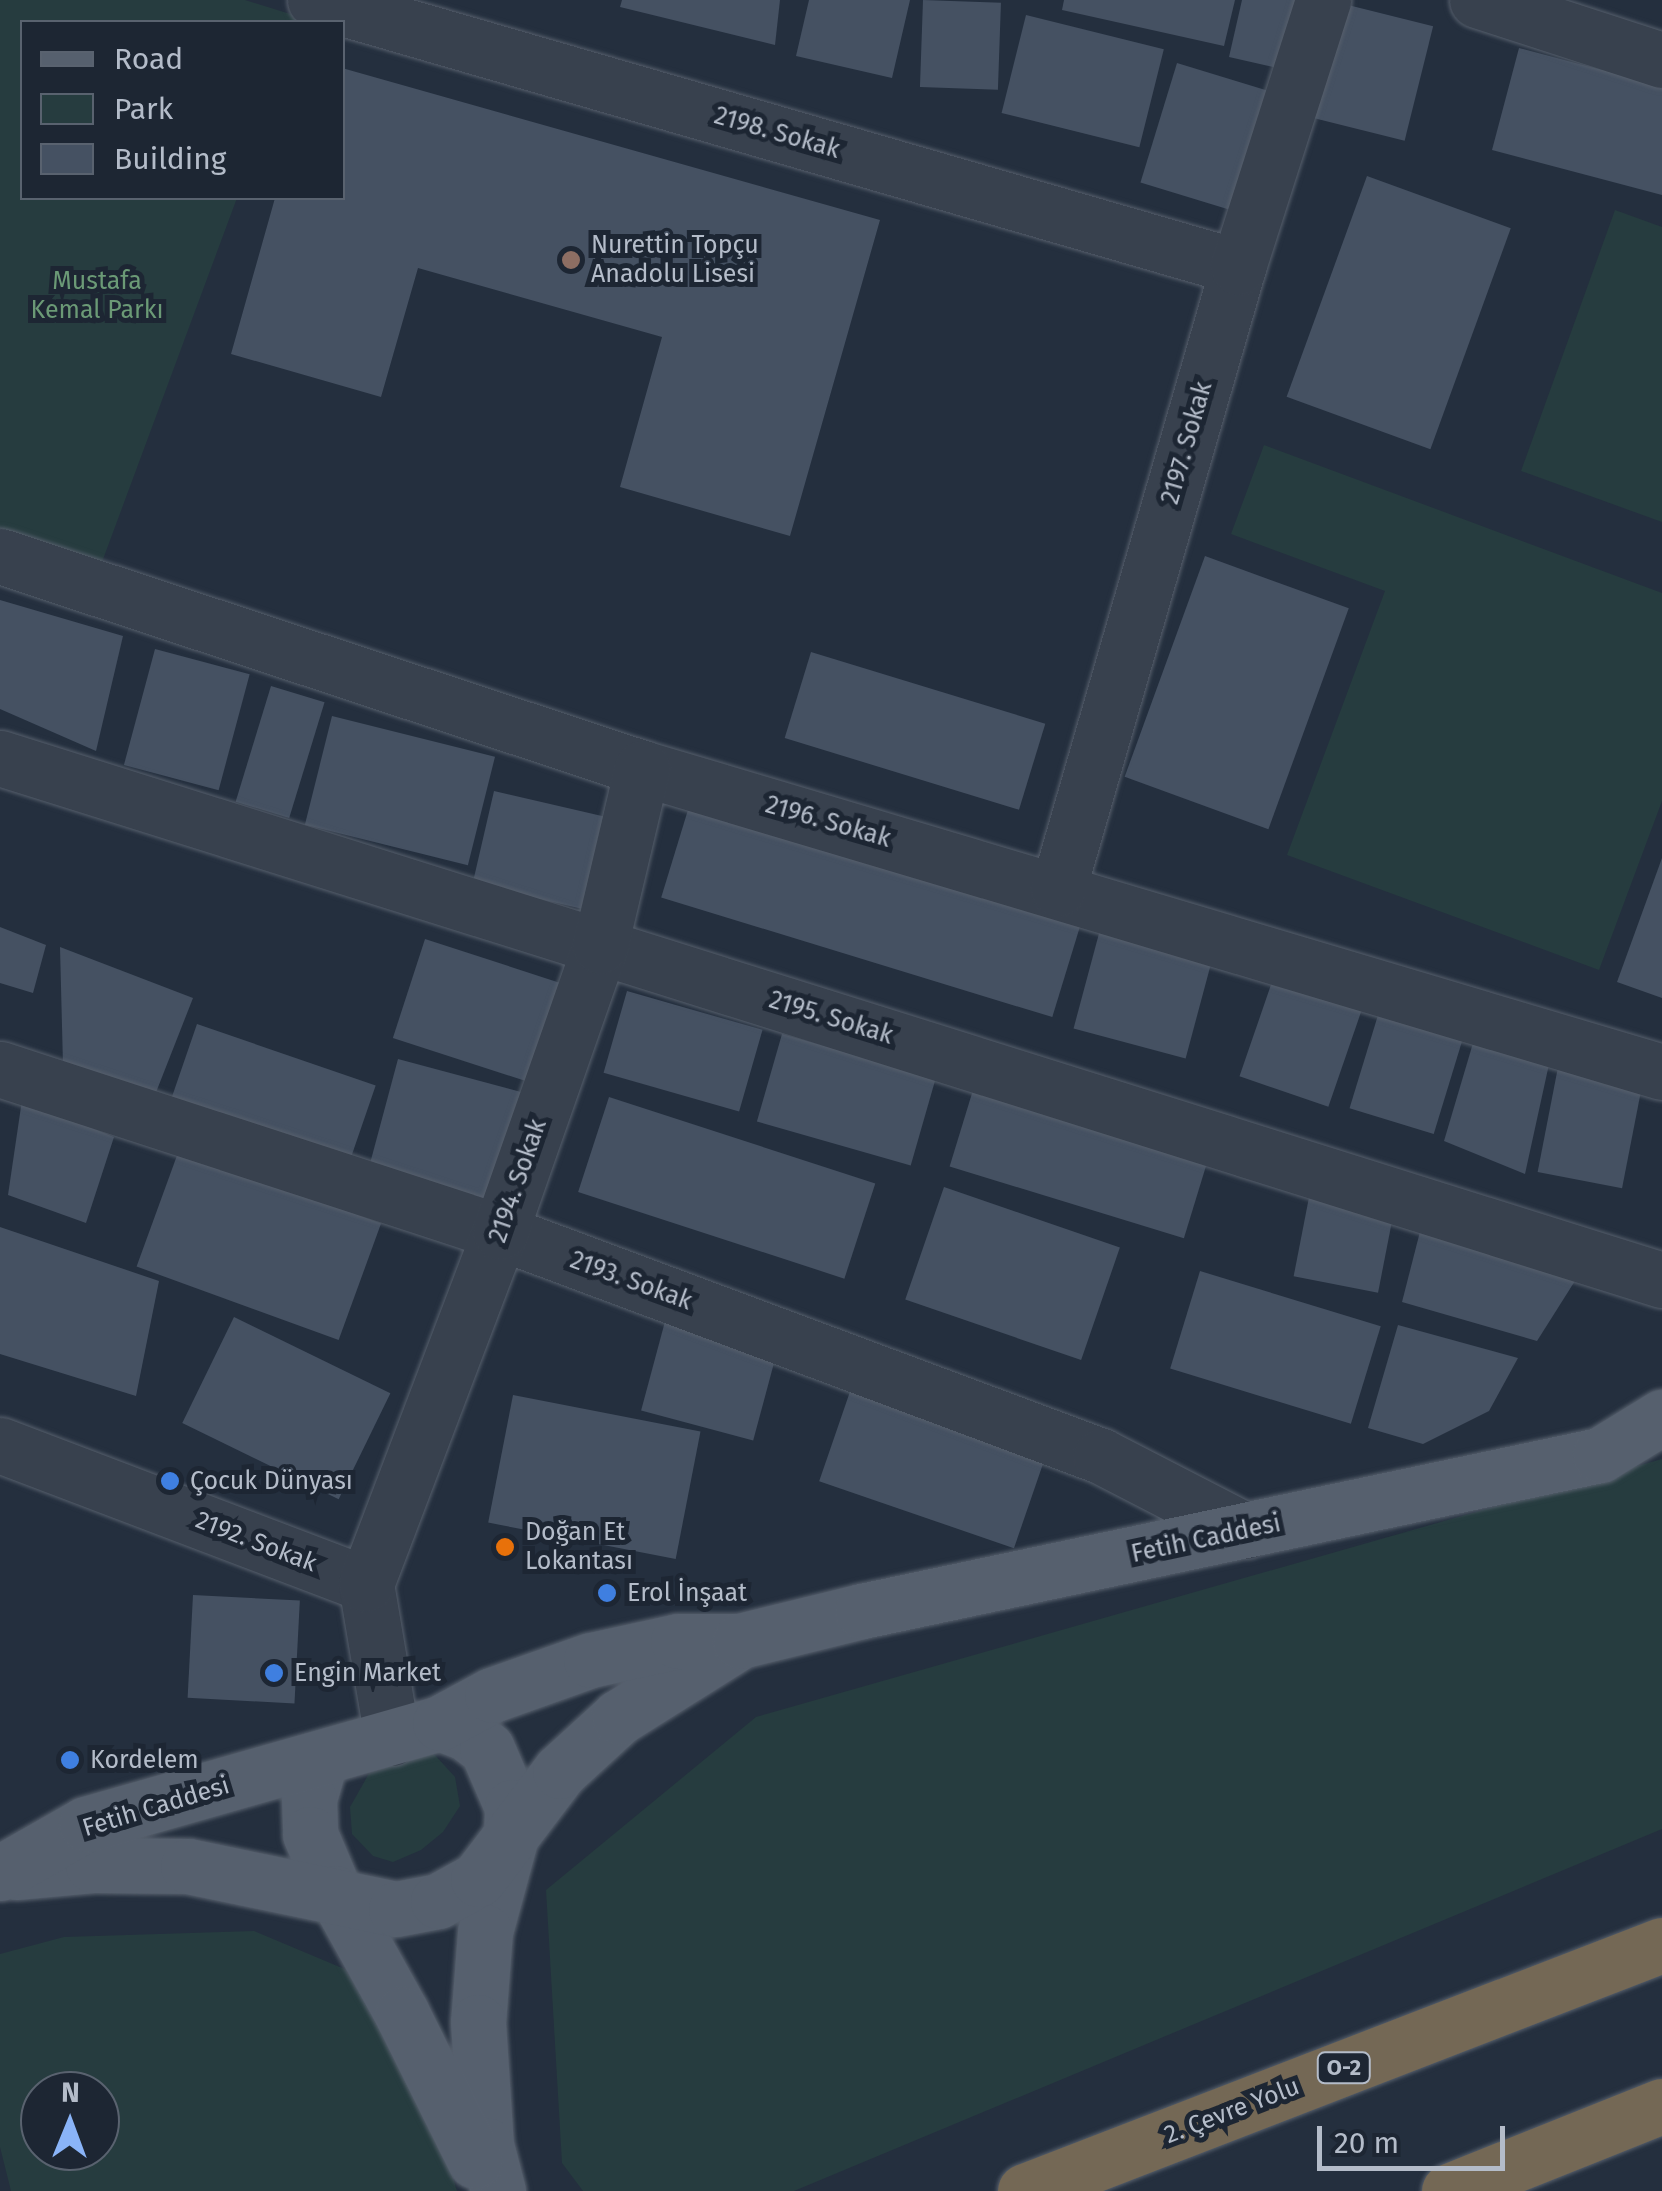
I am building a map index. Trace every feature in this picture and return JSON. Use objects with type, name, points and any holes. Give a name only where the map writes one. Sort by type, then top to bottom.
[{"type":"highway","name":"2. Çevre Yolu","points":[[1026,2191],[1662,1944]]},
{"type":"highway","points":[[1450,2191],[1662,2106]]},
{"type":"main road","name":"Fetih Caddesi","points":[[740,1641],[862,1611],[1600,1455],[1662,1417]]},
{"type":"main road","points":[[489,2191],[402,2014],[335,1893],[310,1834],[310,1799],[320,1760],[416,1730],[492,1695],[590,1660],[678,1641],[740,1641]]},
{"type":"main road","points":[[0,1873],[93,1865],[188,1866],[396,1908],[438,1901],[478,1879],[560,1771],[619,1717],[740,1641]]},
{"type":"main road","points":[[416,1730],[466,1733],[487,1749],[512,1806],[511,1836],[485,1932],[478,2022],[486,2145],[498,2191]]},
{"type":"main road","name":"Fetih Caddesi","points":[[0,1873],[86,1824],[320,1760]]},
{"type":"street","name":"2198. Sokak","points":[[315,0],[1238,267]]},
{"type":"street","name":"2197. Sokak","points":[[1058,889],[1238,267],[1323,0]]},
{"type":"street","points":[[1477,0],[1662,60]]},
{"type":"street","name":"2196. Sokak","points":[[0,556],[642,768],[1662,1072]]},
{"type":"street","name":"2195. Sokak","points":[[0,758],[1662,1280]]},
{"type":"street","name":"2194. Sokak","points":[[366,1584],[500,1232],[600,946],[642,768]]},
{"type":"street","name":"2193. Sokak","points":[[0,1069],[500,1232],[1101,1456],[1246,1531]]},
{"type":"street","name":"2192. Sokak","points":[[0,1445],[366,1584]]},
{"type":"street","points":[[366,1584],[416,1730]]},
{"type":"green space","name":"Mustafa Kemal Parkı","points":[[0,0],[245,0],[303,18],[20,20],[20,200],[236,200],[102,562],[0,529]]},
{"type":"green space","points":[[1615,210],[1662,227],[1662,522],[1521,471]]},
{"type":"green space","points":[[1264,445],[1662,593],[1662,801],[1599,970],[1287,855],[1385,591],[1231,534]]},
{"type":"green space","points":[[1662,1459],[1662,1829],[794,2191],[583,2191],[562,2163],[546,1890],[756,1717]]},
{"type":"green space","points":[[412,1752],[434,1754],[455,1777],[460,1806],[443,1832],[421,1850],[393,1862],[373,1856],[352,1834],[350,1807],[371,1770]]},
{"type":"green space","points":[[254,1931],[354,1973],[445,2151],[457,2191],[11,2191],[0,2147],[0,1954],[64,1937]]},
{"type":"building","points":[[622,0],[780,0],[775,45],[620,7]]},
{"type":"building","points":[[809,0],[910,0],[892,78],[796,56]]},
{"type":"building","points":[[923,0],[1001,3],[998,90],[920,87]]},
{"type":"building","points":[[1064,0],[1235,0],[1224,46],[1062,10]]},
{"type":"building","points":[[1242,0],[1311,0],[1295,72],[1229,57]]},
{"type":"building","points":[[1340,3],[1433,26],[1405,141],[1311,117]]},
{"type":"building","points":[[1026,15],[1164,49],[1139,147],[1002,113]]},
{"type":"building","points":[[1519,48],[1662,86],[1662,195],[1492,150]]},
{"type":"building","points":[[1177,63],[1274,93],[1237,212],[1140,183]]},
{"type":"building","points":[[345,69],[880,220],[790,536],[620,487],[662,337],[418,268],[381,397],[231,354],[274,200],[345,200]]},
{"type":"building","points":[[1367,176],[1511,228],[1430,449],[1287,397]]},
{"type":"building","points":[[1205,556],[1349,608],[1268,829],[1125,777]]},
{"type":"building","points":[[0,600],[123,636],[96,751],[0,709]]},
{"type":"building","points":[[155,649],[250,674],[219,790],[124,765]]},
{"type":"building","points":[[811,652],[1045,724],[1019,810],[785,738]]},
{"type":"building","points":[[271,686],[325,702],[289,818],[236,802]]},
{"type":"building","points":[[332,716],[495,757],[468,865],[305,825]]},
{"type":"building","points":[[494,791],[624,821],[602,913],[473,884]]},
{"type":"building","points":[[691,800],[1082,920],[1052,1017],[661,898]]},
{"type":"building","points":[[1662,858],[1662,998],[1617,982]]},
{"type":"building","points":[[1101,926],[1213,956],[1186,1058],[1074,1028]]},
{"type":"building","points":[[0,927],[46,945],[33,993],[0,983]]},
{"type":"building","points":[[425,939],[565,984],[533,1083],[393,1038]]},
{"type":"building","points":[[60,947],[193,998],[153,1100],[63,1065]]},
{"type":"building","points":[[1274,976],[1363,1007],[1328,1107],[1239,1076]]},
{"type":"building","points":[[627,991],[763,1030],[739,1112],[604,1073]]},
{"type":"building","points":[[1382,1002],[1466,1028],[1434,1134],[1350,1108]]},
{"type":"building","points":[[197,1024],[376,1086],[350,1161],[171,1100]]},
{"type":"building","points":[[1476,1033],[1551,1055],[1525,1174],[1444,1141]]},
{"type":"building","points":[[782,1034],[936,1078],[911,1166],[757,1121]]},
{"type":"building","points":[[398,1059],[535,1096],[506,1204],[369,1167]]},
{"type":"building","points":[[1559,1062],[1643,1078],[1622,1188],[1538,1172]]},
{"type":"building","points":[[973,1090],[1207,1162],[1184,1238],[950,1167]]},
{"type":"building","points":[[609,1097],[875,1184],[844,1279],[578,1192]]},
{"type":"building","points":[[22,1100],[114,1137],[86,1223],[8,1195]]},
{"type":"building","points":[[179,1150],[381,1224],[339,1340],[137,1267]]},
{"type":"building","points":[[944,1187],[1120,1248],[1081,1360],[905,1300]]},
{"type":"building","points":[[1311,1187],[1395,1203],[1378,1293],[1294,1276]]},
{"type":"building","points":[[1424,1216],[1580,1273],[1537,1341],[1402,1302]]},
{"type":"building","points":[[0,1227],[159,1281],[136,1396],[0,1354]]},
{"type":"building","points":[[1200,1271],[1381,1326],[1351,1424],[1170,1369]]},
{"type":"building","points":[[667,1314],[779,1344],[753,1441],[641,1411]]},
{"type":"building","points":[[234,1317],[390,1393],[339,1499],[182,1423]]},
{"type":"building","points":[[1398,1325],[1518,1358],[1489,1411],[1423,1444],[1368,1428]]},
{"type":"building","points":[[854,1380],[1049,1447],[1014,1548],[819,1481]]},
{"type":"building","points":[[513,1395],[700,1431],[676,1559],[488,1523]]},
{"type":"building","points":[[193,1595],[300,1601],[294,1703],[188,1698]]},
{"type":"place","name":"Nurettin Topçu Anadolu Lisesi","points":[[571,260]]},
{"type":"place","name":"Çocuk Dünyası","points":[[170,1481]]},
{"type":"place","name":"Doğan Et Lokantası","points":[[505,1547]]},
{"type":"place","name":"Erol İnşaat","points":[[607,1593]]},
{"type":"place","name":"Engin Market","points":[[274,1673]]},
{"type":"place","name":"Kordelem","points":[[70,1760]]}]
